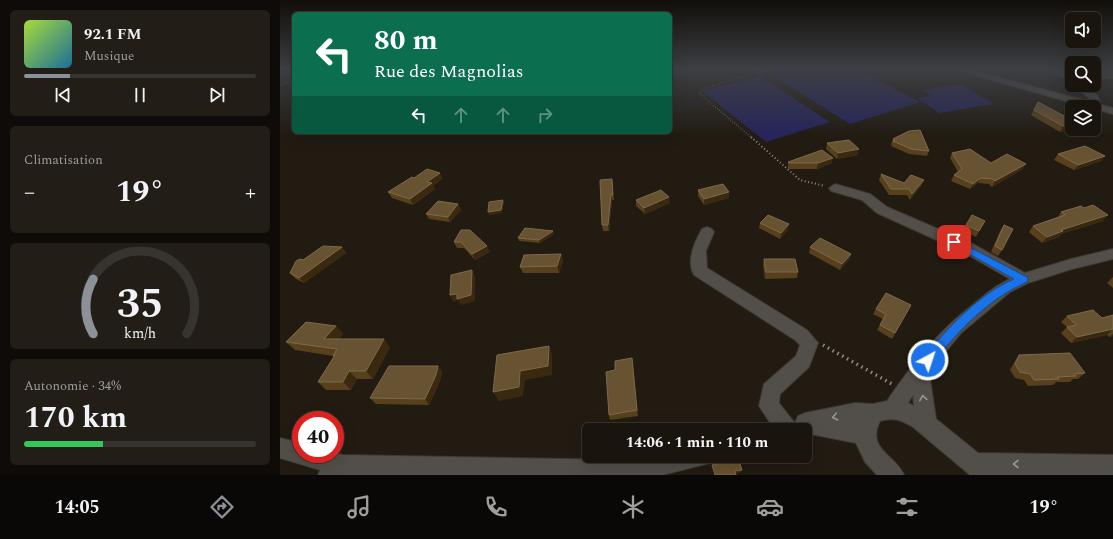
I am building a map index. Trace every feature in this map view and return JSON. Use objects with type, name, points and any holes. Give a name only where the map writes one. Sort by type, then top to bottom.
[{"type":"street","points":[[1038,91],[1070,100]]},
{"type":"street","points":[[1087,92],[1095,98],[1095,100]]},
{"type":"street","points":[[1101,108],[1113,111]]},
{"type":"street","points":[[835,188],[866,196],[882,210],[968,248],[1023,279]]},
{"type":"street","points":[[707,232],[699,251],[699,271],[800,335],[809,343],[803,361],[771,390],[769,406],[787,423]]},
{"type":"street","points":[[893,409],[919,370],[954,328],[1004,288],[1023,279],[1071,264],[1113,254]]},
{"type":"street","points":[[919,370],[927,425]]},
{"type":"street","points":[[812,423],[855,412],[873,414],[893,409],[902,410],[918,418],[980,470],[1049,470],[1113,466]]},
{"type":"street","points":[[873,414],[868,423],[866,444],[872,456],[893,475]]},
{"type":"street","points":[[812,430],[866,435]]},
{"type":"street","points":[[280,448],[292,451]]},
{"type":"street","points":[[321,463],[336,470],[628,471],[668,463]]},
{"type":"path","points":[[701,91],[699,93],[800,180],[835,188]]},
{"type":"path","points":[[809,343],[822,344],[905,390]]},
{"type":"shaded area","points":[[702,91],[782,91],[830,122],[766,142]]},
{"type":"shaded area","points":[[797,91],[899,91],[920,102],[850,124]]},
{"type":"shaded area","points":[[925,91],[973,91],[994,104],[939,113],[917,98],[931,96]]},
{"type":"building","points":[[1038,102],[1065,116],[1065,126],[1063,126],[1034,110]]},
{"type":"building","points":[[920,130],[929,151],[911,149],[893,141],[895,140],[893,139],[909,131]]},
{"type":"building","points":[[849,140],[859,149],[838,153],[827,143]]},
{"type":"building","points":[[1085,146],[1105,156],[1078,165],[1058,154]]},
{"type":"building","points":[[970,149],[991,163],[1007,154],[1026,164],[995,181],[992,179],[981,178],[973,184],[954,175],[962,169],[952,153]]},
{"type":"building","points":[[822,150],[833,158],[818,163],[788,162]]},
{"type":"building","points":[[427,169],[440,173],[427,182],[432,183],[410,199],[388,192],[412,177],[414,178]]},
{"type":"building","points":[[881,174],[904,183],[911,175],[924,180],[912,194],[909,189],[891,189]]},
{"type":"building","points":[[612,179],[613,195],[611,195],[608,225],[602,225],[600,180]]},
{"type":"building","points":[[723,184],[729,192],[704,199],[698,190]]},
{"type":"building","points":[[661,190],[669,197],[644,208],[636,200]]},
{"type":"building","points":[[503,200],[501,210],[488,212],[489,202]]},
{"type":"building","points":[[438,201],[458,204],[448,217],[426,214]]},
{"type":"building","points":[[1093,205],[1108,215],[1061,230],[1063,231],[1047,237],[1033,226],[1065,215],[1061,212],[1081,206],[1084,208]]},
{"type":"building","points":[[768,215],[789,224],[781,233],[760,223]]},
{"type":"building","points":[[972,215],[985,221],[979,231],[966,225]]},
{"type":"building","points":[[1004,225],[1013,229],[1002,250],[995,246]]},
{"type":"building","points":[[525,228],[553,231],[539,240],[518,238]]},
{"type":"building","points":[[461,230],[470,230],[487,246],[472,254],[461,242],[454,242]]},
{"type":"building","points":[[820,238],[851,254],[842,264],[810,247]]},
{"type":"building","points":[[323,246],[342,247],[299,278],[290,273],[296,261],[300,259],[303,260]]},
{"type":"building","points":[[561,254],[557,266],[520,267],[524,255]]},
{"type":"building","points":[[764,259],[795,259],[798,272],[766,272]]},
{"type":"building","points":[[472,270],[471,295],[457,299],[457,294],[450,295],[451,275]]},
{"type":"building","points":[[886,293],[911,305],[895,333],[880,325],[886,314],[876,309]]},
{"type":"building","points":[[1093,310],[1102,318],[1113,315],[1113,329],[1077,337],[1067,327],[1076,325],[1067,316]]},
{"type":"building","points":[[306,322],[336,326],[324,339],[384,339],[366,371],[349,371],[343,382],[318,382],[335,355],[333,356],[337,349],[286,342]]},
{"type":"building","points":[[549,346],[548,366],[520,371],[519,387],[493,392],[497,355]]},
{"type":"building","points":[[1070,353],[1085,373],[1074,374],[1076,376],[1057,377],[1059,379],[1034,380],[1030,374],[1020,372],[1015,364],[1019,355]]},
{"type":"building","points":[[632,358],[637,410],[609,415],[606,372],[615,370],[615,361]]},
{"type":"building","points":[[389,366],[438,366],[436,375],[425,399],[370,398]]},
{"type":"building","points":[[719,463],[740,463],[742,470],[735,471],[736,475],[715,475],[712,465]]},
{"type":"route","points":[[928,360],[954,328],[1004,288],[1023,279],[968,248],[954,242]]}]
